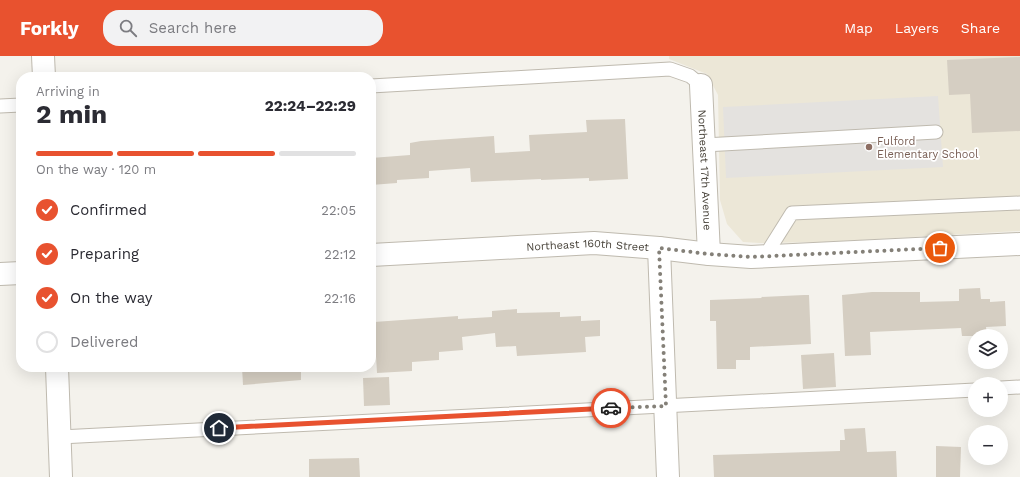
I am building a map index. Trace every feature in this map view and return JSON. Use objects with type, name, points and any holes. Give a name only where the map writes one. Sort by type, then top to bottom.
[{"type":"street","points":[[43,56],[44,72]]},
{"type":"street","name":"Northeast 17th Avenue","points":[[701,85],[708,254]]},
{"type":"street","name":"Northeast 160th Street","points":[[376,255],[594,243],[751,257],[1020,244]]},
{"type":"street","points":[[659,248],[668,477]]},
{"type":"street","points":[[0,274],[16,273]]},
{"type":"street","points":[[57,372],[61,477]]},
{"type":"lane","points":[[376,86],[670,69],[690,76],[701,85]]},
{"type":"lane","points":[[0,106],[16,105]]},
{"type":"lane","points":[[704,145],[936,132]]},
{"type":"lane","points":[[765,256],[792,213],[1020,203]]},
{"type":"lane","points":[[1008,388],[1020,387]]},
{"type":"lane","points":[[60,436],[968,390]]},
{"type":"shaded area","name":"Fulford Elementary School","points":[[669,56],[1020,56],[1020,231],[825,242],[743,242],[727,224],[720,200],[718,95],[707,74],[669,59]]},
{"type":"shaded area","points":[[938,96],[943,167],[726,178],[723,107]]},
{"type":"building","points":[[1020,57],[1020,131],[972,133],[970,94],[949,95],[947,60]]},
{"type":"building","points":[[625,119],[628,179],[589,181],[589,178],[471,182],[470,168],[429,171],[429,178],[397,180],[397,183],[376,185],[376,158],[410,155],[410,143],[494,136],[495,153],[530,151],[529,135],[587,132],[586,120]]},
{"type":"building","points":[[980,288],[981,299],[990,299],[990,302],[1005,301],[1006,326],[986,327],[986,329],[968,329],[968,336],[962,336],[961,328],[870,332],[871,355],[845,356],[842,295],[872,292],[920,292],[920,302],[959,301],[959,289]]},
{"type":"building","points":[[809,295],[811,344],[750,347],[750,360],[736,360],[736,369],[717,369],[716,321],[710,321],[710,300]]},
{"type":"building","points":[[517,309],[517,313],[560,312],[560,317],[581,316],[581,321],[600,320],[600,336],[585,337],[586,352],[517,356],[516,346],[496,347],[495,333],[462,337],[463,350],[439,352],[439,360],[412,362],[412,371],[377,373],[376,322],[458,316],[458,319],[492,317],[492,311]]},
{"type":"building","points":[[834,353],[836,387],[803,389],[801,355]]},
{"type":"building","points":[[242,372],[301,372],[301,380],[243,385]]},
{"type":"building","points":[[389,377],[390,405],[364,406],[363,378]]},
{"type":"building","points":[[865,428],[867,452],[896,451],[897,477],[714,477],[713,455],[840,451],[840,440],[845,440],[844,429]]},
{"type":"building","points":[[936,446],[961,447],[960,477],[936,477]]},
{"type":"building","points":[[359,458],[360,477],[309,477],[309,459]]},
{"type":"way so far","points":[[611,408],[666,406],[659,248],[708,254],[751,257],[940,248]]},
{"type":"place","name":"Fulford Elementary School","points":[[869,147]]},
{"type":"route","points":[[219,428],[611,408]]}]
